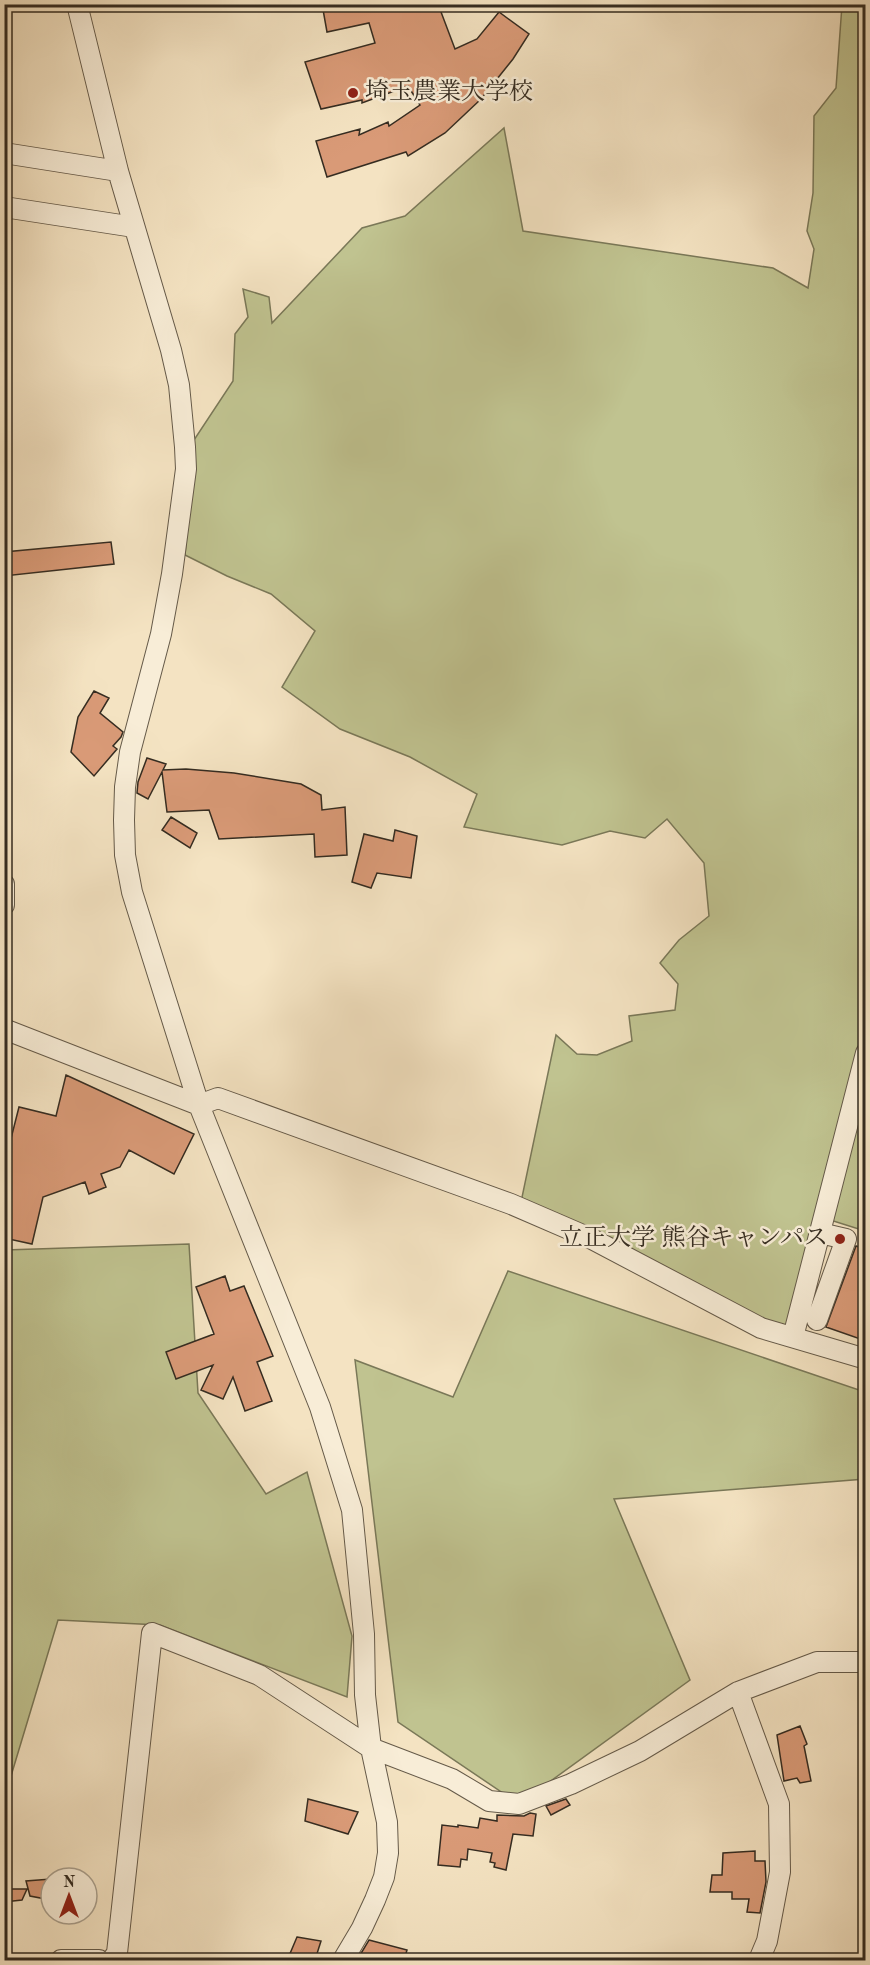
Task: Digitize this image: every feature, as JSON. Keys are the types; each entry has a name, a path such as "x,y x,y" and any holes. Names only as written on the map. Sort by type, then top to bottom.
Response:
{"street":[{"path":"77,4 118,171 179,385 186,469 172,574 161,634 129,752 125,787 125,855 132,892 199,1105 320,1407 352,1510 364,1634 365,1695 371,1748 387,1822 388,1853 384,1877 375,1900 343,1960"},
{"path":"4,153 118,171"},
{"path":"4,207 134,227"},
{"path":"4,884 4,905"},
{"path":"4,1029 199,1105 218,1098 511,1204 592,1239 761,1328 866,1359"},
{"path":"793,1337 866,1053"},
{"path":"817,1320 846,1239 820,1233"},
{"path":"112,1960 117,1953 152,1633 259,1675 371,1748 452,1779 489,1801 519,1804 571,1784 640,1751 738,1692 817,1662 866,1662"},
{"path":"738,1692 779,1804 780,1872 767,1941 759,1960"},
{"path":"61,1960 99,1960"}],"green space":[{"path":"842,5 865,5 865,1029 785,1331 521,1202 556,1035 577,1054 597,1055 632,1041 629,1016 675,1010 678,984 660,963 679,940 709,916 704,863 667,819 645,838 610,831 562,845 464,827 477,794 410,757 340,729 282,687 315,631 271,594 185,555 192,443 233,381 235,334 248,317 243,289 269,297 272,323 362,228 405,216 504,128 523,231 773,268 808,288 814,249 807,231 813,193 814,116 836,88"},
{"path":"865,1080 865,1231 827,1219"},
{"path":"189,1244 198,1393 266,1494 307,1472 352,1636 347,1697 160,1625 58,1620 11,1776 5,1818 5,1250"},
{"path":"508,1271 865,1392 865,1479 614,1499 690,1680 519,1804 398,1722 355,1360 453,1397"}],"building":[{"name":"埼玉農業大学校","path":"322,4 438,4 455,49 477,39 499,12 529,34 513,59 481,99 445,133 408,156 406,152 327,177 316,141 360,129 359,135 388,122 389,126 420,105 408,86 362,103 362,100 321,109 305,62 375,43 369,23 327,32"},
{"path":"111,542 114,564 4,576 4,552"},
{"path":"94,691 109,698 100,713 123,732 113,746 117,749 94,776 71,752 78,717"},
{"path":"147,758 166,764 163,770 186,769 234,773 301,784 321,795 322,810 345,807 347,855 315,857 314,834 219,839 209,810 167,812 162,772 148,799 137,793 138,782"},
{"path":"171,817 197,833 190,848 162,830"},
{"path":"395,830 417,836 411,878 377,873 371,888 352,882 364,834 393,841"},
{"path":"66,1075 194,1134 174,1174 129,1150 120,1167 101,1174 106,1187 89,1194 85,1182 43,1197 32,1244 4,1238 4,1166 19,1107 56,1116"},
{"path":"856,1246 866,1249 866,1341 826,1327"},
{"path":"225,1276 230,1291 244,1286 273,1356 257,1362 272,1401 245,1411 233,1377 223,1399 201,1390 213,1365 176,1379 166,1352 214,1334 196,1287"},
{"path":"800,1726 807,1744 804,1746 811,1781 800,1783 797,1778 784,1781 777,1735"},
{"path":"308,1799 358,1812 348,1834 305,1821"},
{"path":"566,1799 570,1805 551,1815 546,1806"},
{"path":"530,1813 536,1814 533,1836 513,1834 506,1870 494,1867 495,1863 490,1862 492,1853 468,1849 467,1860 461,1859 460,1867 438,1865 442,1825 478,1828 480,1818 497,1821 497,1815 524,1816"},
{"path":"755,1851 755,1861 765,1861 766,1882 760,1913 747,1912 749,1899 732,1899 732,1892 710,1892 712,1875 722,1875 723,1853"},
{"path":"39,1880 39,1898 30,1896 26,1881"},
{"path":"4,1889 27,1889 22,1900 4,1902"},
{"path":"297,1937 321,1941 315,1960 289,1956"},
{"path":"369,1940 407,1950 404,1960 357,1960"}],"place":[{"name":"埼玉農業大学校","path":"353,93"},
{"name":"立正大学 熊谷キャンパス","path":"840,1239"}]}
